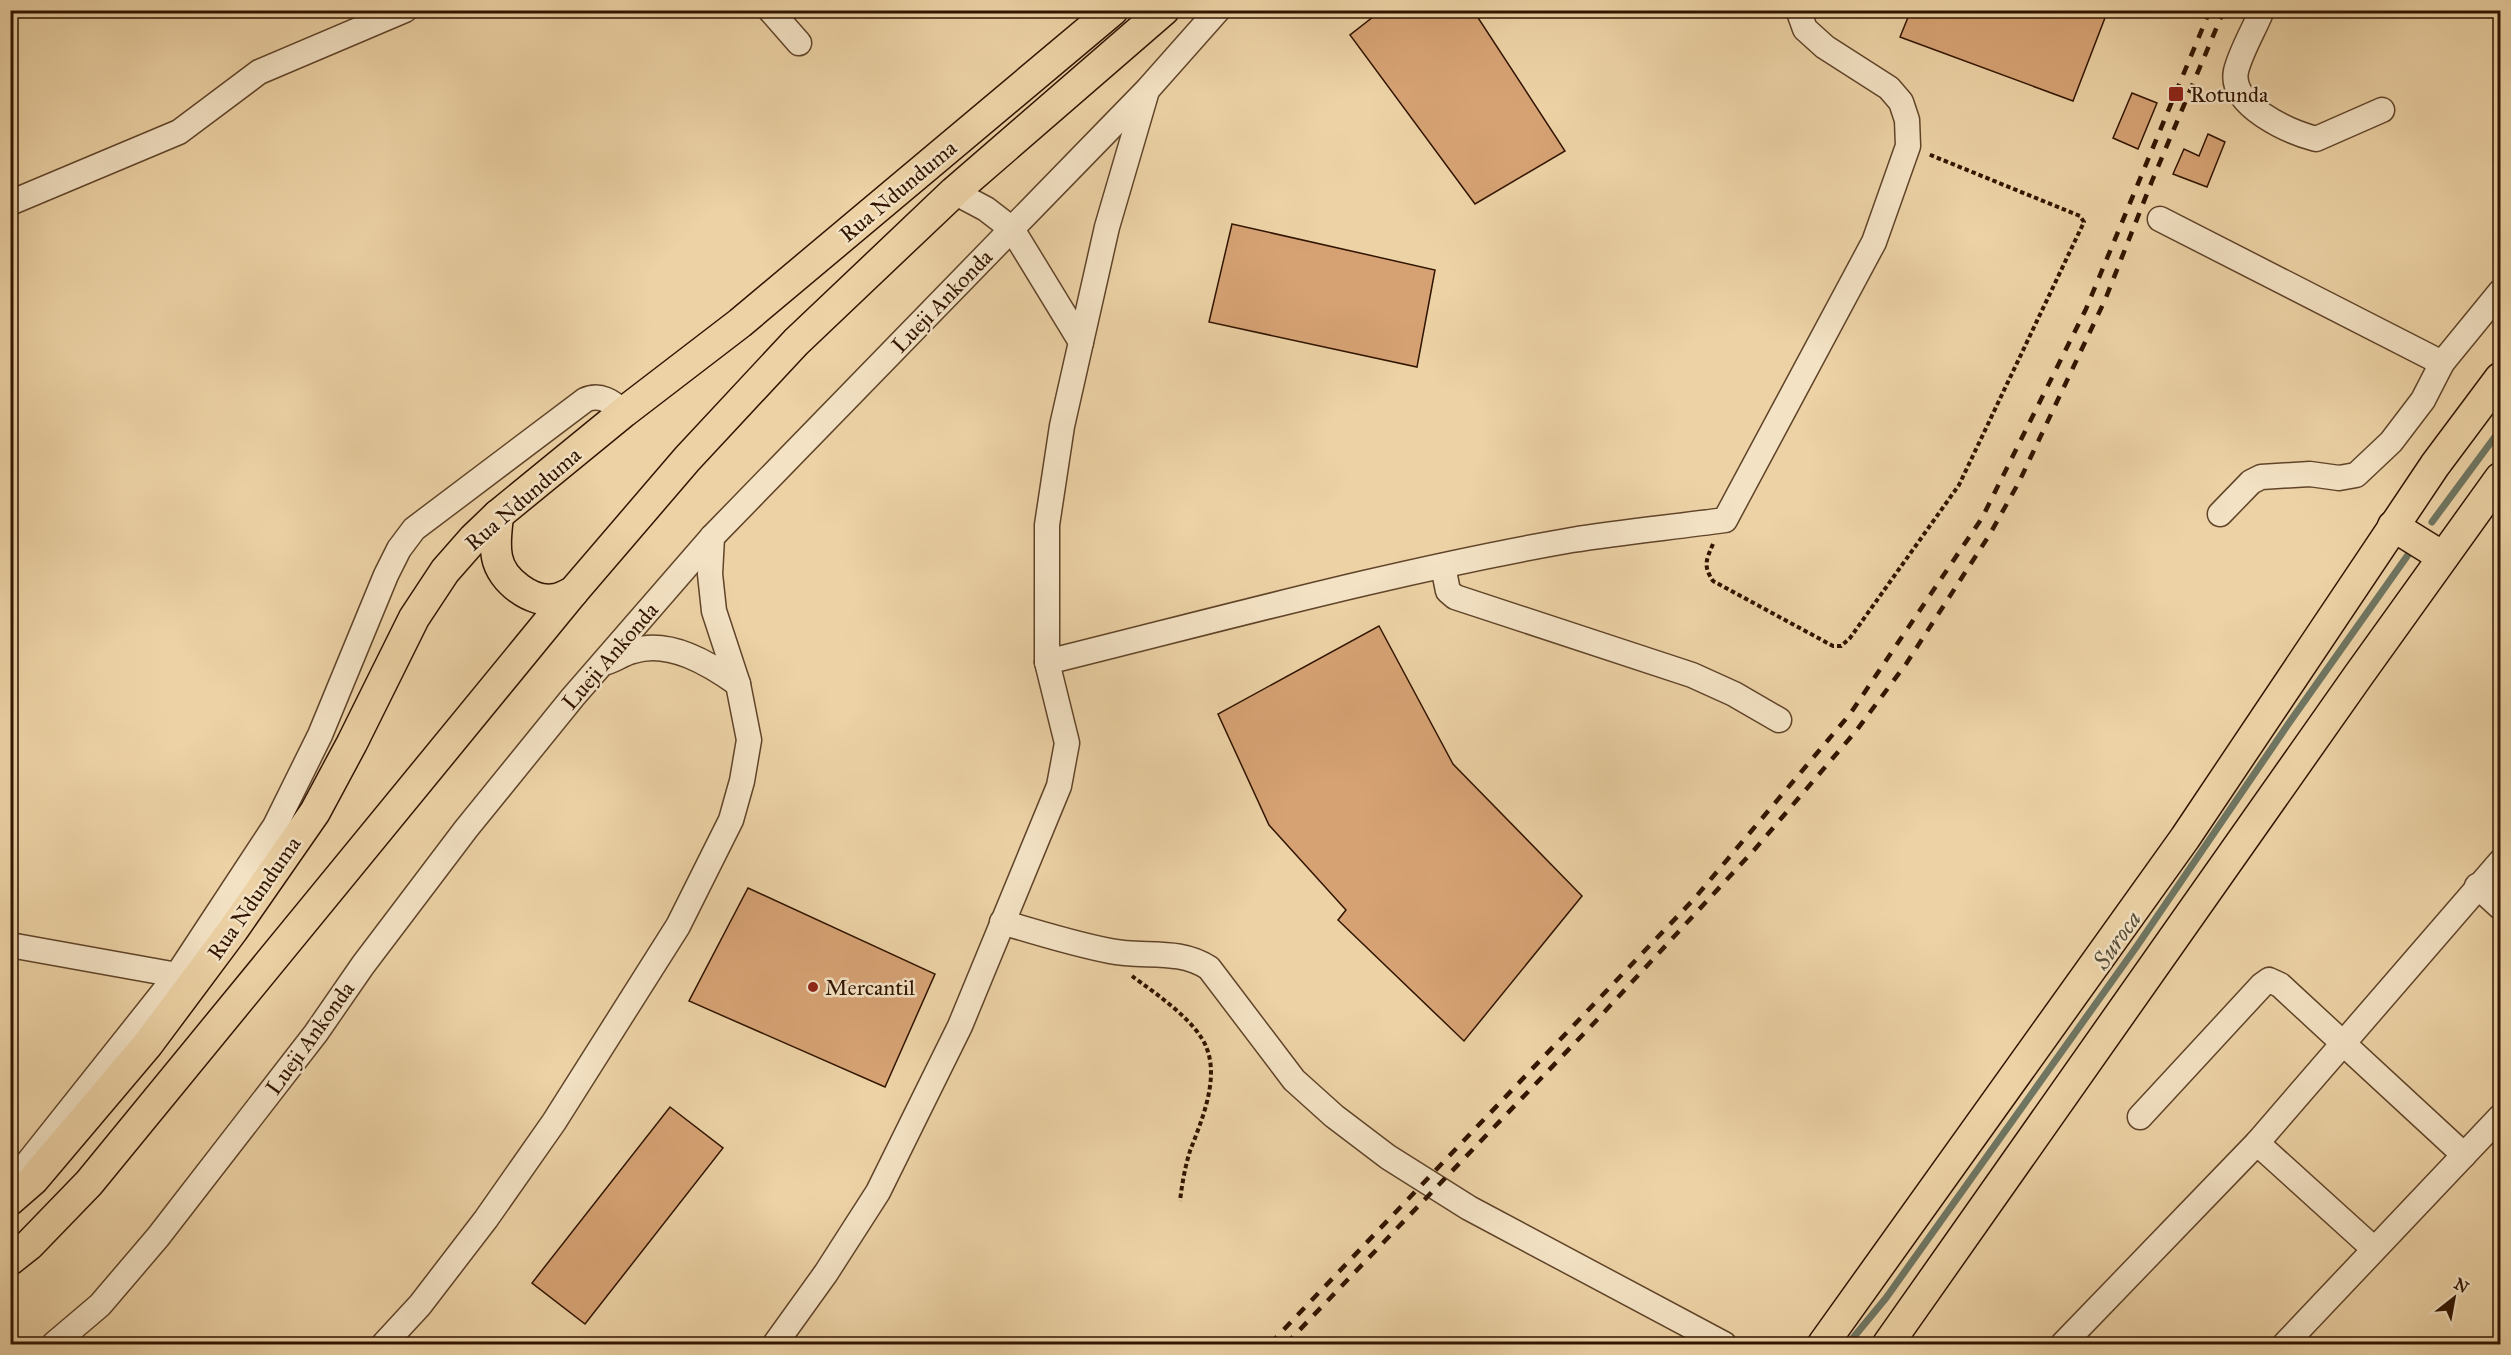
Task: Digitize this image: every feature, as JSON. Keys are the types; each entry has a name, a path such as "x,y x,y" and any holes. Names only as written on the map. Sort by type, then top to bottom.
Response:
{"main road":[{"name":"Rua Ndunduma","path":"10,1200 33,1180 148,1044 233,930 315,812 414,618 444,571 498,514 624,412 740,323 1113,10"},
{"name":"Rua Ndunduma","path":"573,592 687,459 796,342 954,192 1164,10"},
{"path":"1823,1344 2185,838 2393,526 2500,378"},
{"path":"1888,1344 2337,704 2500,478"},
{"path":"498,514 497,556 502,572 513,584 541,599 556,599 573,592"},
{"path":"2393,526 2444,557"},
{"path":"10,1260 29,1245 89,1183 573,592"}],"street":[{"path":"10,203 179,132 259,72 405,10"},
{"path":"770,10 799,43"},
{"name":"Lueji Ankonda","path":"54,1344 100,1305 158,1237 315,1033 363,965 466,829 712,537 1148,89 1218,10"},
{"path":"1047,662 1326,592 1443,566 1573,540 1725,520 1874,242 1908,146 1907,120 1901,102 1889,88 1825,47 1805,29 1800,15 1801,10"},
{"path":"2262,10 2236,72 2237,87 2250,106 2280,125 2316,139 2382,110"},
{"path":"775,1344 826,1273 878,1192 960,1026 1059,786 1067,743 1047,662 1047,525 1062,426 1107,227 1148,89"},
{"path":"954,192 986,208 1012,229 1081,342"},
{"path":"2160,219 2442,363"},
{"path":"2220,514 2251,482 2261,477 2310,474 2339,478 2356,475 2391,442 2417,408 2442,363 2500,292"},
{"path":"10,1185 177,975 276,826 320,735 386,575 399,549 414,529 585,400 593,396 604,399 613,402 624,412"},
{"path":"384,1344 420,1305 486,1219 540,1142 678,926 731,820 742,782 749,740 738,684 714,611 710,574 712,537"},
{"path":"1443,566 1448,591 1455,597 1692,675 1734,694 1779,720"},
{"path":"602,665 635,650 662,649 686,654 717,669 738,684"},
{"path":"2063,1344 2257,1143 2500,862"},
{"path":"2477,886 2500,907"},
{"path":"1002,922 1091,948 1195,959 1209,968 1294,1080 1334,1116 1388,1157 1469,1209 1724,1344"},
{"path":"10,945 177,975"},
{"path":"2140,1117 2269,980 2280,985 2464,1155"},
{"path":"2285,1344 2500,1117"},
{"path":"2257,1143 2374,1250"}],"path":[{"path":"1725,520 1706,561 1705,569 1713,581 1833,646 1841,645 1850,638 1959,484 2084,222 2080,216 1908,146"},
{"path":"1114,952 1123,969 1186,1020 1207,1048 1210,1080 1206,1105 1190,1152 1180,1201"}],"building":[{"path":"1382,10 1473,10 1565,151 1475,204 1350,35"},
{"path":"1911,10 2108,10 2073,101 1900,37"},
{"path":"2132,93 2157,103 2138,149 2113,138"},
{"path":"2208,134 2225,142 2207,187 2173,174 2184,149 2199,156"},
{"path":"1232,224 1435,270 1417,367 1209,322"},
{"path":"1379,626 1453,764 1582,896 1464,1041 1338,920 1346,910 1269,825 1218,714"},
{"name":"Mercantil","path":"748,888 935,974 885,1087 689,1001"},
{"path":"670,1107 723,1148 585,1324 532,1283"}],"waterway":[{"name":"Suroca","path":"2432,522 2500,430"},
{"name":"Suroca","path":"1848,1344 1886,1298 2137,946 2289,723 2410,552"}],"railway":[{"path":"1270,1344 1694,899 1850,714 1982,518 2086,309 2210,10"},
{"path":"1286,1344 1595,1022 1755,849 1856,731 1906,664 1990,534 2019,482 2105,300 2224,10"}],"place":[{"name":"Rotunda","path":"2176,94"},
{"name":"Mercantil","path":"813,987"}]}
